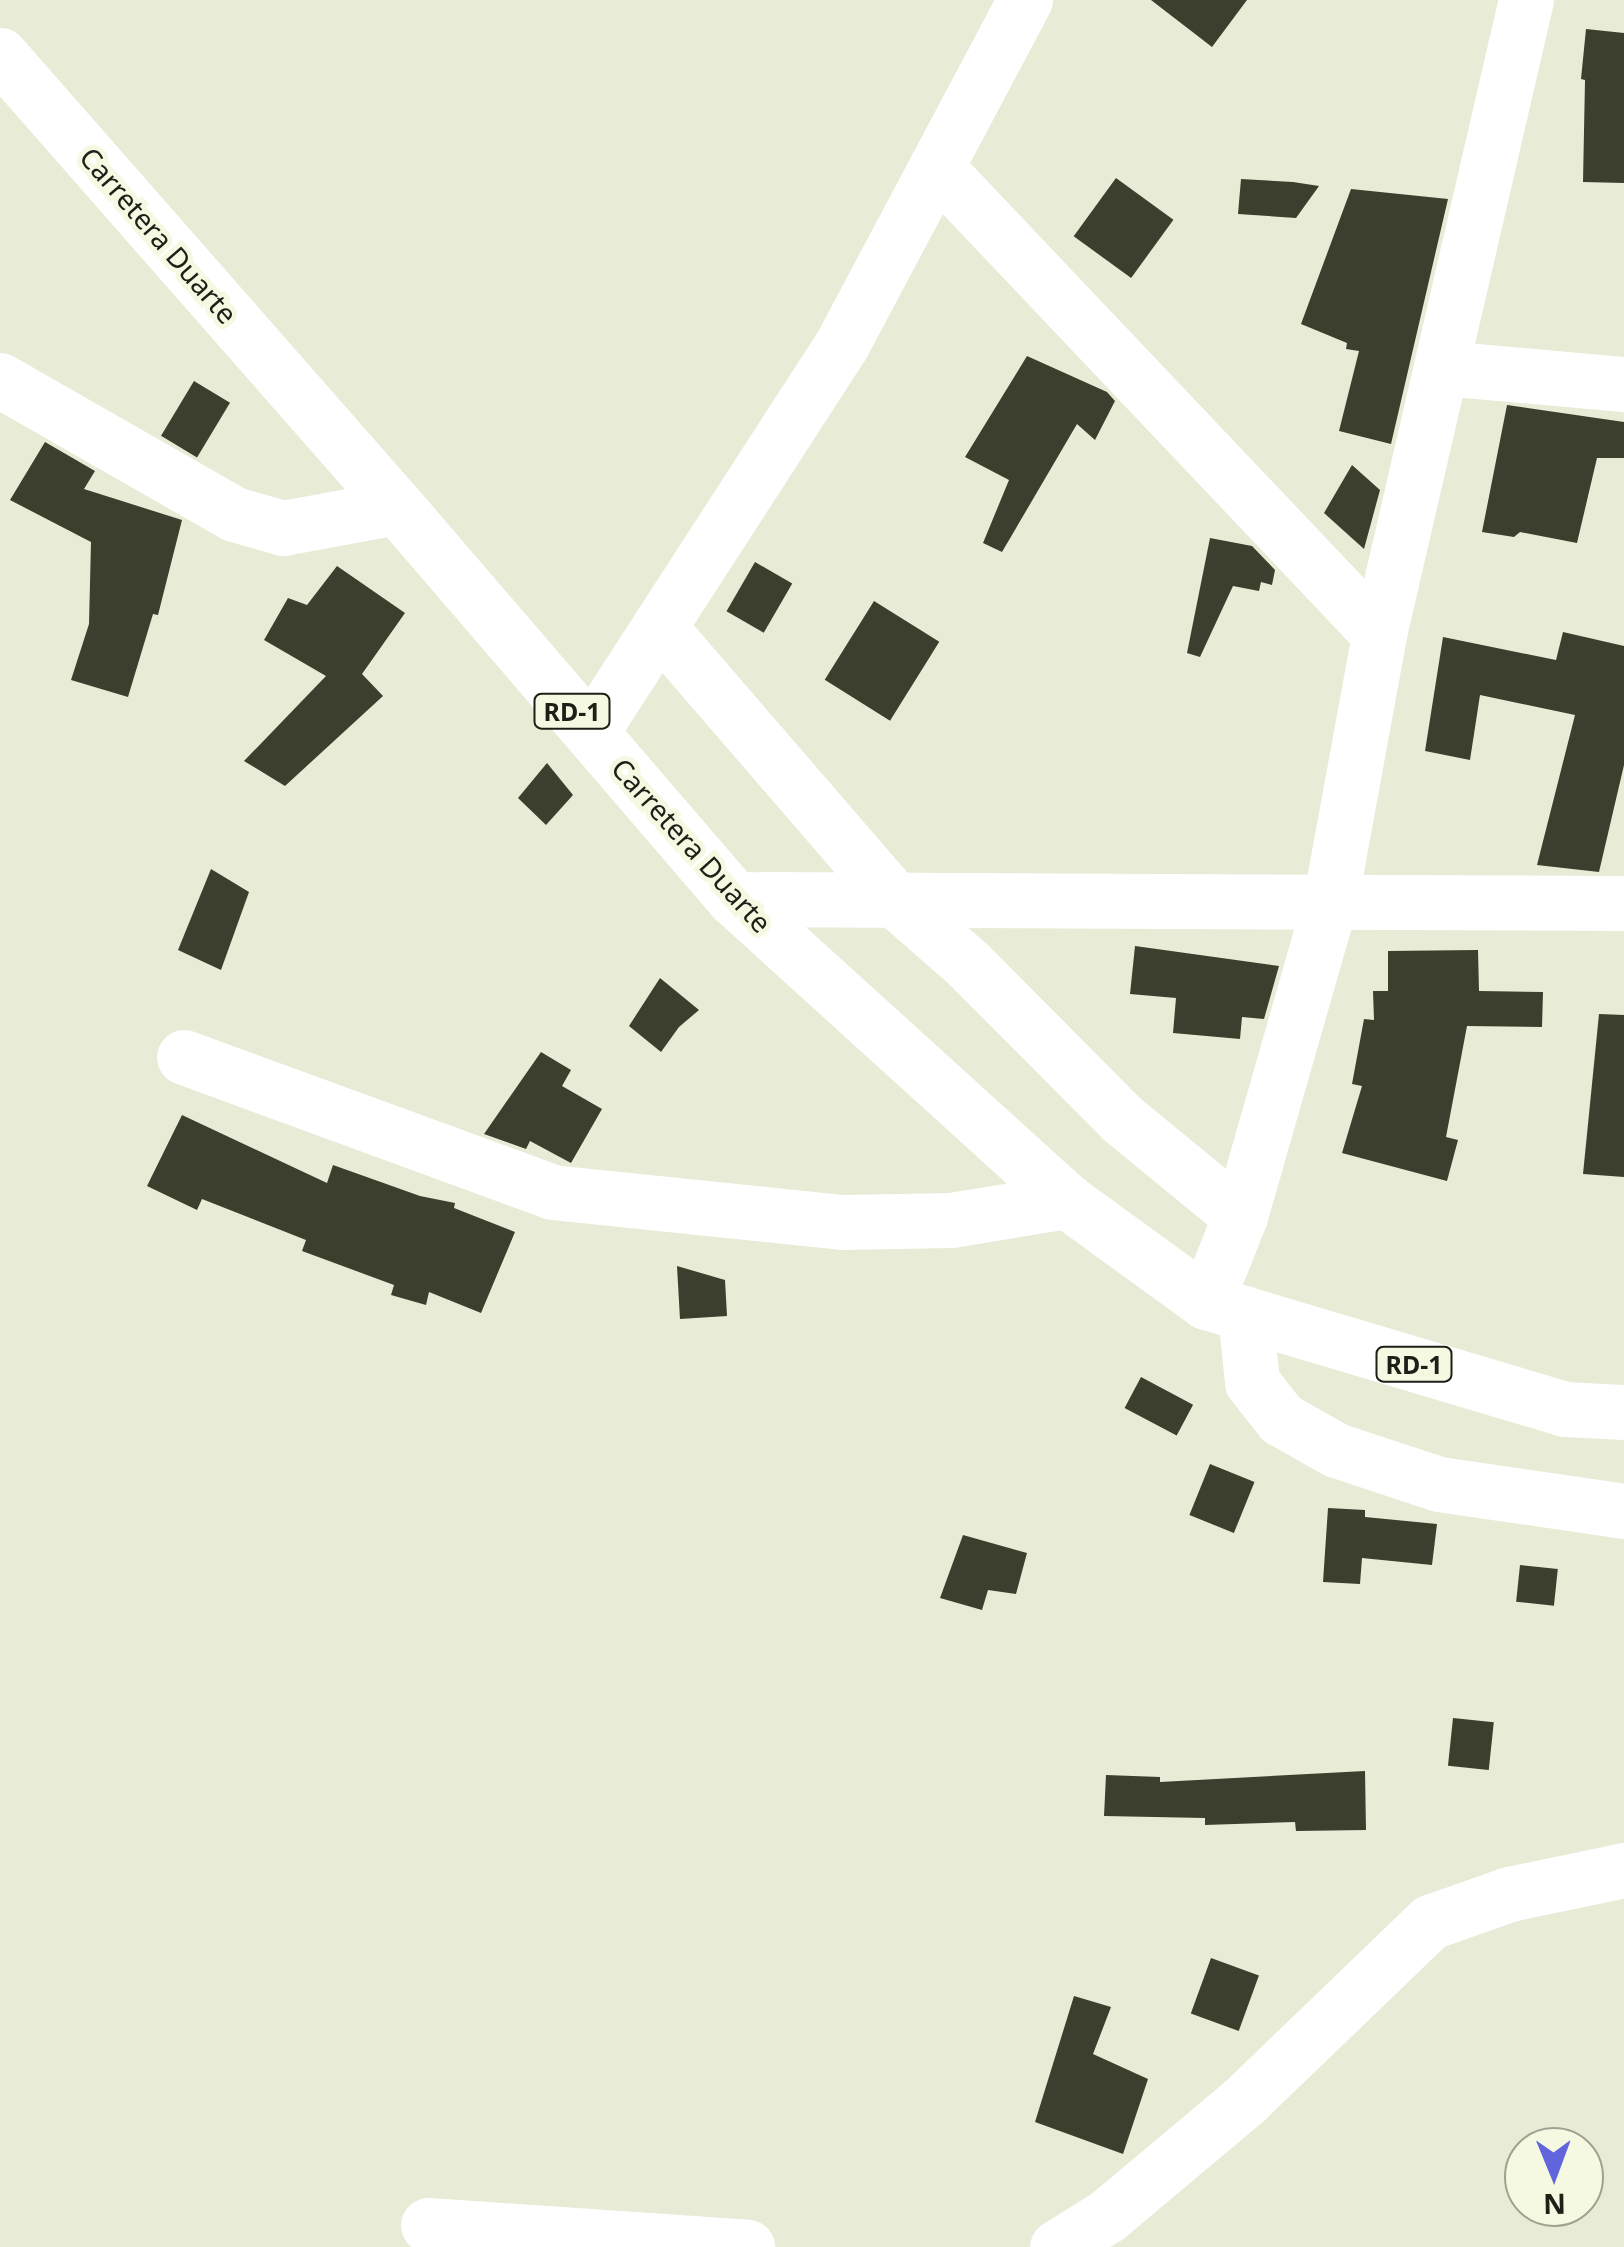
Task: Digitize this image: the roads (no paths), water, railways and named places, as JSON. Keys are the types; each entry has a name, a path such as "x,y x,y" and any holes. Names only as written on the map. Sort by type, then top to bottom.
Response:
{"street":[{"path":"591,732 842,344 1025,0"},
{"path":"1512,10 1443,368 1378,634 1330,902 1240,1216 1226,1308 1252,1382 1282,1419 1336,1450 1440,1484 1624,1512"},
{"name":"Carretera Duarte","path":"0,55 734,899 1066,1202 1226,1308"},
{"path":"936,167 1378,634"},
{"path":"1443,368 1624,384"},
{"path":"0,380 234,514 283,528 397,507"},
{"path":"659,627 895,900 969,965 1122,1119 1240,1216"},
{"path":"734,899 1330,902 1619,888"},
{"path":"184,1057 552,1192 842,1222 951,1220 1066,1202"},
{"name":"RD-1","path":"1226,1308 1564,1408 1624,1412"},
{"path":"1057,2247 1112,2231 1430,1922 1509,1894 1624,1870"},
{"path":"428,2226 748,2247"}]}
